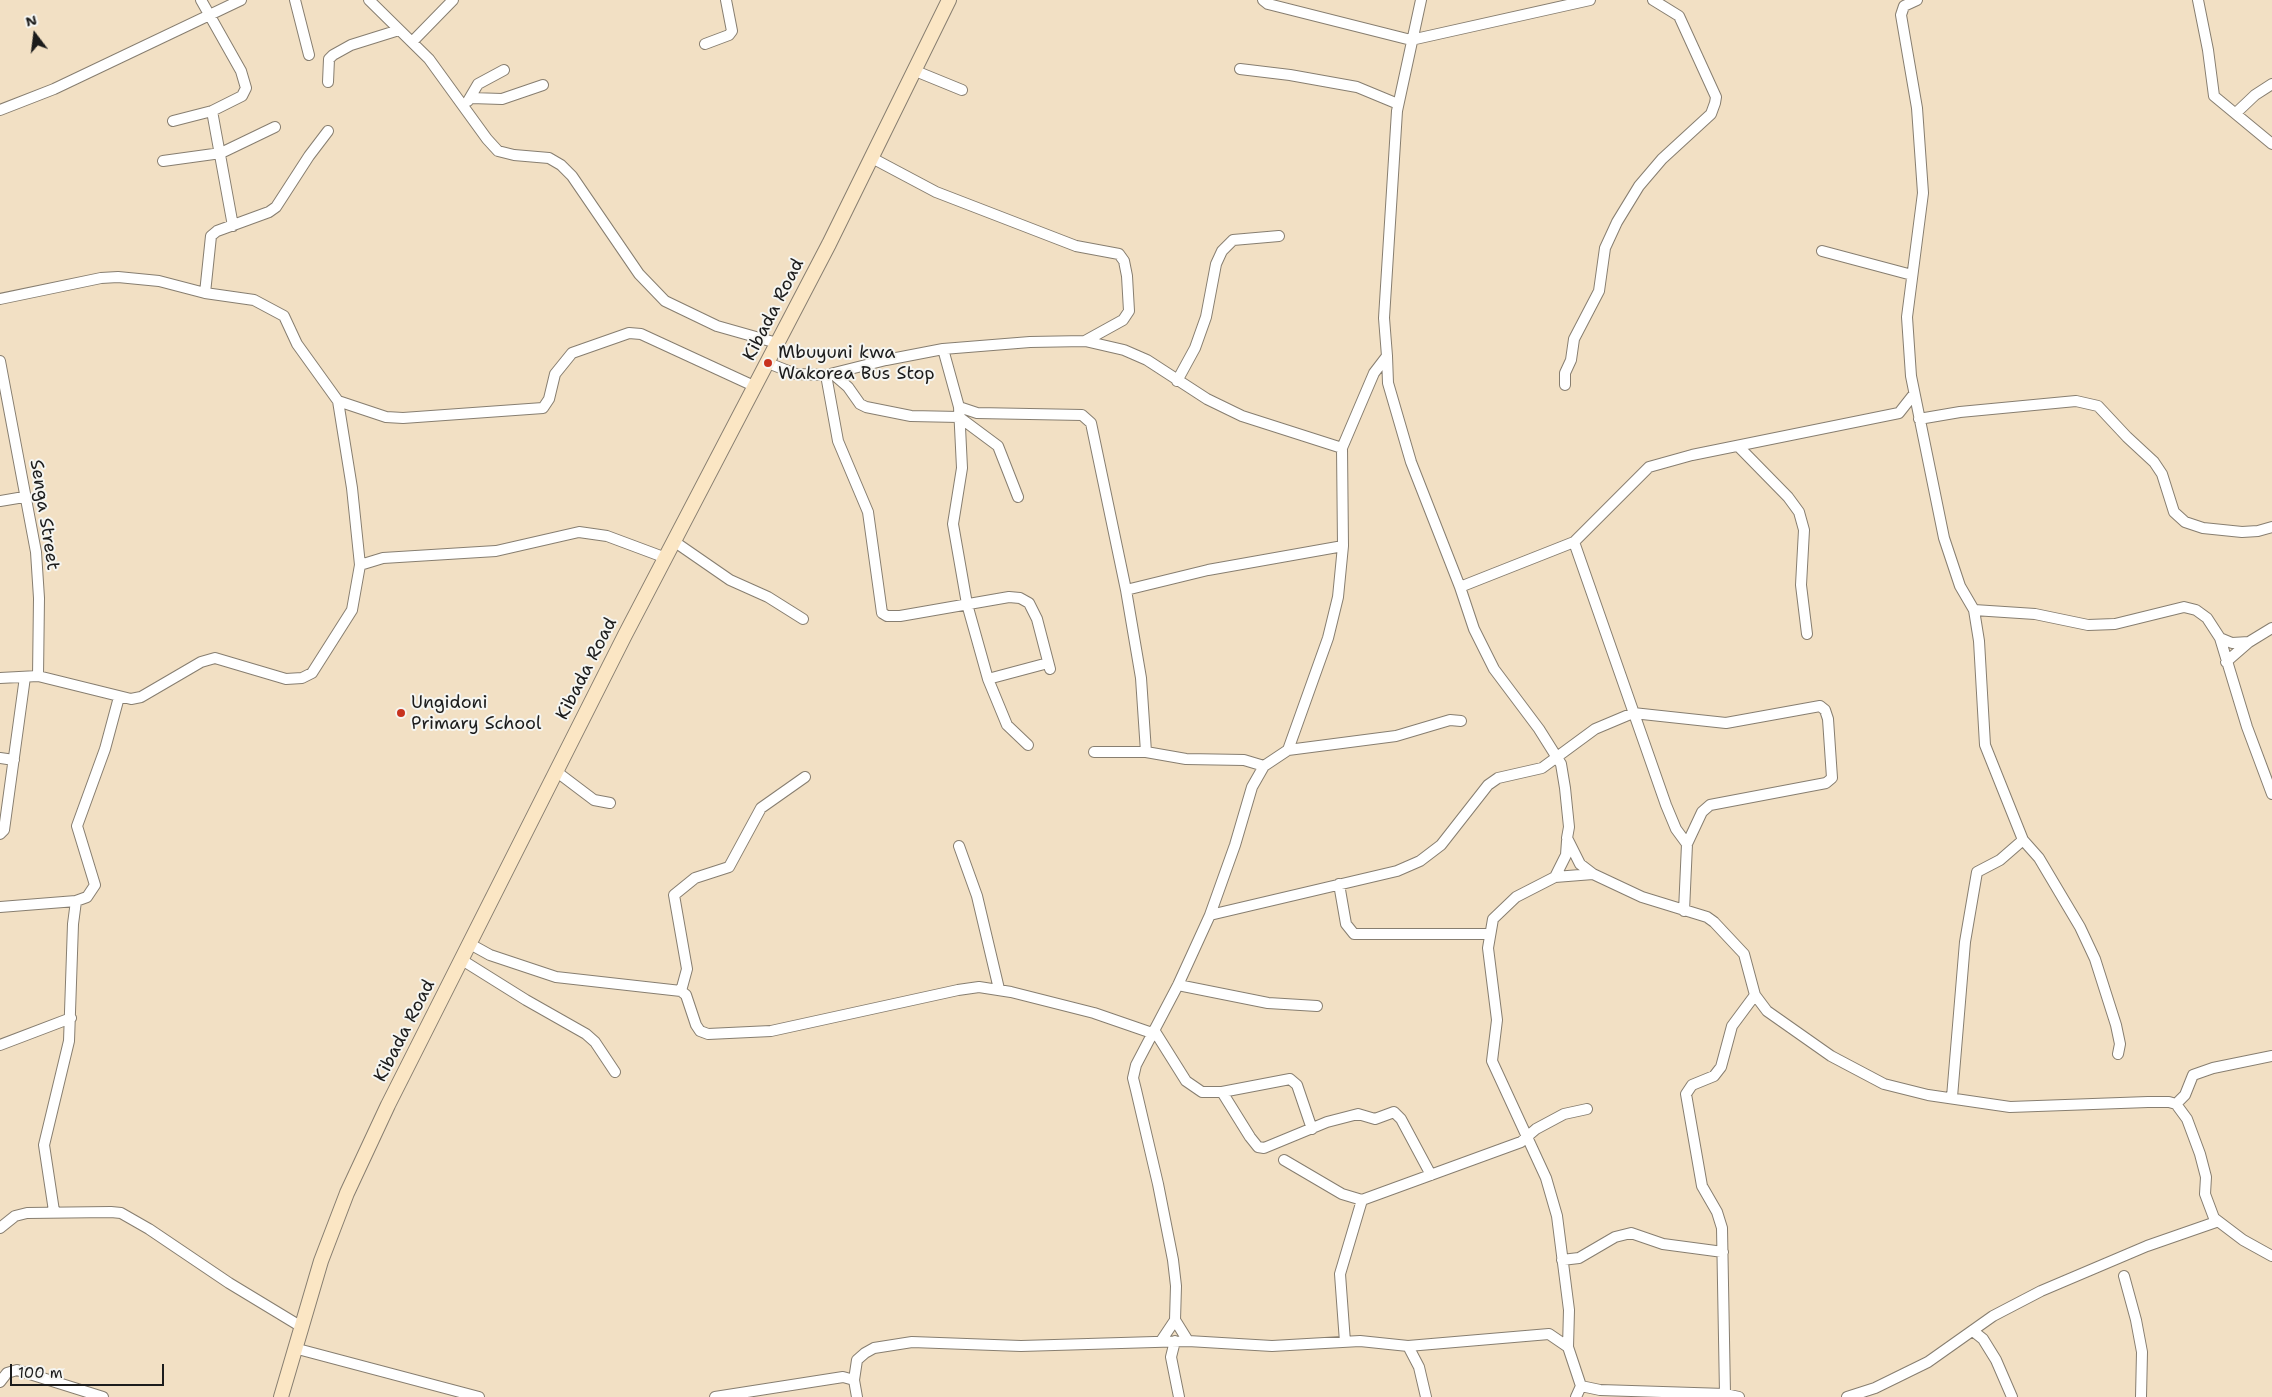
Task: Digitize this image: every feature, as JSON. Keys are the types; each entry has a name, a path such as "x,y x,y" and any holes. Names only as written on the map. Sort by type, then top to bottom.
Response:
{"main road":[{"name":"Kibada Road","path":"281,1397 320,1261 347,1193 388,1105 666,558 756,387 872,158 913,70 949,0"}],"street":[{"path":"173,120 212,111 242,96 246,88 241,71 210,14 200,0"},
{"path":"0,110 54,89 241,0"},
{"path":"295,0 309,55"},
{"path":"369,0 413,41 429,59 487,139 498,150 514,155 549,158 561,165 572,176 639,274 665,302 717,326 777,343"},
{"path":"413,41 453,0"},
{"path":"705,44 728,35 732,31 726,0"},
{"path":"1263,0 1268,4 1411,40 1590,0"},
{"path":"1421,0 1398,104 1384,318 1388,383 1410,462 1460,587 1474,629 1494,669 1557,756 1565,788 1569,827 1566,855 1555,877"},
{"path":"1565,385 1565,373 1570,360 1574,339 1599,292 1605,248 1617,222 1645,179 1662,159 1711,114 1715,103 1716,97 1679,16 1653,0"},
{"path":"1916,0 1904,6 1901,15 1916,108 1923,193 1923,210 1912,274 1908,318 1914,394 1944,538 1963,592 1974,610 1979,641 1985,746 2022,840 2039,858 2080,927 2094,959 2116,1025 2120,1044 2118,1054"},
{"path":"2198,0 2208,50 2214,96 2272,144"},
{"path":"328,82 328,59 333,55 350,45 399,30"},
{"path":"1240,69 1290,74 1357,87 1398,104"},
{"path":"463,106 471,98 478,84 504,70"},
{"path":"913,70 962,90"},
{"path":"2236,113 2255,95 2272,84"},
{"path":"471,98 502,100 544,85"},
{"path":"212,111 233,226"},
{"path":"163,161 221,153 275,127"},
{"path":"205,293 211,236 217,231 269,212 276,206 328,131"},
{"path":"872,158 936,192 1076,246 1119,254 1124,261 1127,276 1129,311 1123,320 1085,341"},
{"path":"1177,381 1195,348 1206,317 1216,264 1222,251 1233,240 1279,236"},
{"path":"1822,251 1912,274"},
{"path":"0,299 109,277 159,281 205,293 254,300 284,316 297,344 338,401 352,488 360,565 352,610 314,670 308,676 286,679 215,658 201,662 141,697 131,699 38,676 0,678"},
{"path":"338,401 386,417 396,418 538,410 544,408 549,399 555,374 572,353 629,333 641,334 756,387"},
{"path":"768,363 796,374 830,374 886,360 944,349 1030,342 1085,341 1132,353 1147,360 1207,400 1242,416 1342,448"},
{"path":"944,349 959,412 962,468 953,524 967,604 988,679 1007,725 1028,745"},
{"path":"1288,750 1334,618 1344,546 1342,448 1374,373 1387,356"},
{"name":"Senga Street","path":"0,361 12,415 24,497 36,552 39,625 38,676"},
{"path":"830,374 848,387 860,404 866,407 911,416 959,412 1082,415 1091,423 1126,590 1141,678 1146,752"},
{"path":"830,374 838,441 868,512 873,537 875,574 882,613 887,616 900,616 1009,597 1020,598 1029,603 1037,619 1049,666 988,679"},
{"path":"1899,413 1914,394"},
{"path":"1460,587 1574,542 1650,467 1692,455 1899,413 1920,421 1960,412 2076,401 2098,406 2127,438 2154,462 2162,474 2174,512 2186,522 2203,528 2242,532 2258,531 2272,527"},
{"path":"959,412 998,446 1018,497"},
{"path":"1738,446 1788,497 1799,512 1804,530 1801,585 1807,634"},
{"path":"0,501 24,497"},
{"path":"360,565 383,558 496,551 579,532 607,536 666,558"},
{"path":"675,542 730,580 768,597 803,619"},
{"path":"1574,542 1666,805 1676,829 1687,844"},
{"path":"1126,590 1208,570 1344,546"},
{"path":"1974,610 2035,614 2088,625 2115,624 2184,607 2196,610 2207,618 2220,638 2226,662 2272,794"},
{"path":"2226,662 2250,642 2272,628"},
{"path":"2220,638 2232,643 2250,642"},
{"path":"0,834 4,830 25,677"},
{"path":"0,907 76,901 87,897 95,885 77,826 105,749 120,697"},
{"path":"1210,915 1397,871 1420,861 1441,846 1488,785 1498,778 1542,768 1595,728 1633,713 1726,723 1820,706 1825,710 1828,718 1832,778 1826,783 1710,805 1702,812 1687,844 1684,911"},
{"path":"1161,1341 1174,1320 1176,1286 1173,1260 1134,1078 1138,1060 1178,985 1210,915 1235,845 1252,787 1264,766 1288,750 1396,736 1450,720 1461,722"},
{"path":"1094,752 1146,752 1186,759 1244,760 1264,766"},
{"path":"0,758 14,760"},
{"path":"557,772 594,800 610,803"},
{"path":"681,991 687,969 674,895 695,878 729,867 761,808 805,777"},
{"path":"1567,838 1580,864 1593,874 1642,897 1706,917 1714,922 1744,954 1755,995 1767,1011 1853,1068 1884,1084 1928,1095 2010,1107 2148,1102 2176,1104 2187,1119 2200,1154 2206,1177 2205,1194 2216,1222 2272,1256"},
{"path":"1952,1097 1965,942 1977,872 2000,860 2022,840"},
{"path":"959,846 977,896 999,989"},
{"path":"1576,1397 1581,1386 1568,1347 1569,1310 1557,1216 1546,1178 1492,1061 1497,1020 1488,960 1489,934 1493,919 1504,906 1516,897 1555,877 1593,874"},
{"path":"1339,884 1346,924 1354,934 1489,934"},
{"path":"54,1211 44,1145 67,1053 71,1018 73,924 76,901"},
{"path":"470,944 490,955 556,977 681,991 686,995 696,1025 700,1031 708,1034 771,1031 958,990 979,987 999,989 1094,1013 1153,1032 1186,1082 1202,1092 1222,1092 1290,1079 1297,1085 1312,1129"},
{"path":"462,960 526,1000 586,1034 595,1042 615,1072"},
{"path":"1178,985 1268,1003 1317,1006"},
{"path":"1725,1394 1722,1228 1717,1212 1702,1186 1686,1094 1692,1085 1714,1076 1721,1067 1732,1026 1755,995"},
{"path":"0,1045 71,1018"},
{"path":"2176,1104 2185,1095 2194,1076 2213,1068 2272,1056"},
{"path":"1222,1092 1250,1138 1258,1147 1264,1148 1327,1122 1358,1114 1374,1119 1394,1112 1401,1119 1431,1175"},
{"path":"1284,1160 1342,1194 1362,1200 1521,1142 1564,1114 1588,1108"},
{"path":"1345,1342 1340,1274 1362,1200"},
{"path":"0,1228 19,1214 54,1211 111,1212 131,1218 228,1283 300,1326"},
{"path":"1847,1397 1875,1388 1928,1362 1993,1316 2041,1291 2178,1234 2216,1222"},
{"path":"1562,1260 1579,1258 1615,1237 1631,1234 1663,1244 1723,1252"},
{"path":"2124,1276 2136,1320 2142,1352 2142,1397"},
{"path":"1174,1320 1188,1341"},
{"path":"1973,1331 1983,1339 1996,1360 2012,1397"},
{"path":"856,1397 855,1367 861,1356 874,1348 912,1342 1022,1346 1188,1341 1272,1346 1360,1341 1408,1346 1549,1334 1568,1347"},
{"path":"1175,1341 1171,1357 1179,1397"},
{"path":"1408,1346 1419,1366 1426,1397"},
{"path":"294,1348 479,1397"},
{"path":"0,1382 9,1372 17,1370 103,1397"},
{"path":"715,1397 813,1380 843,1377 854,1380"},
{"path":"1581,1386 1600,1390 1725,1394 1739,1397"}],"place":[{"name":"Mbuyuni kwa Wakorea Bus Stop","path":"768,363"},
{"name":"Ungidoni Primary School","path":"401,713"}]}
